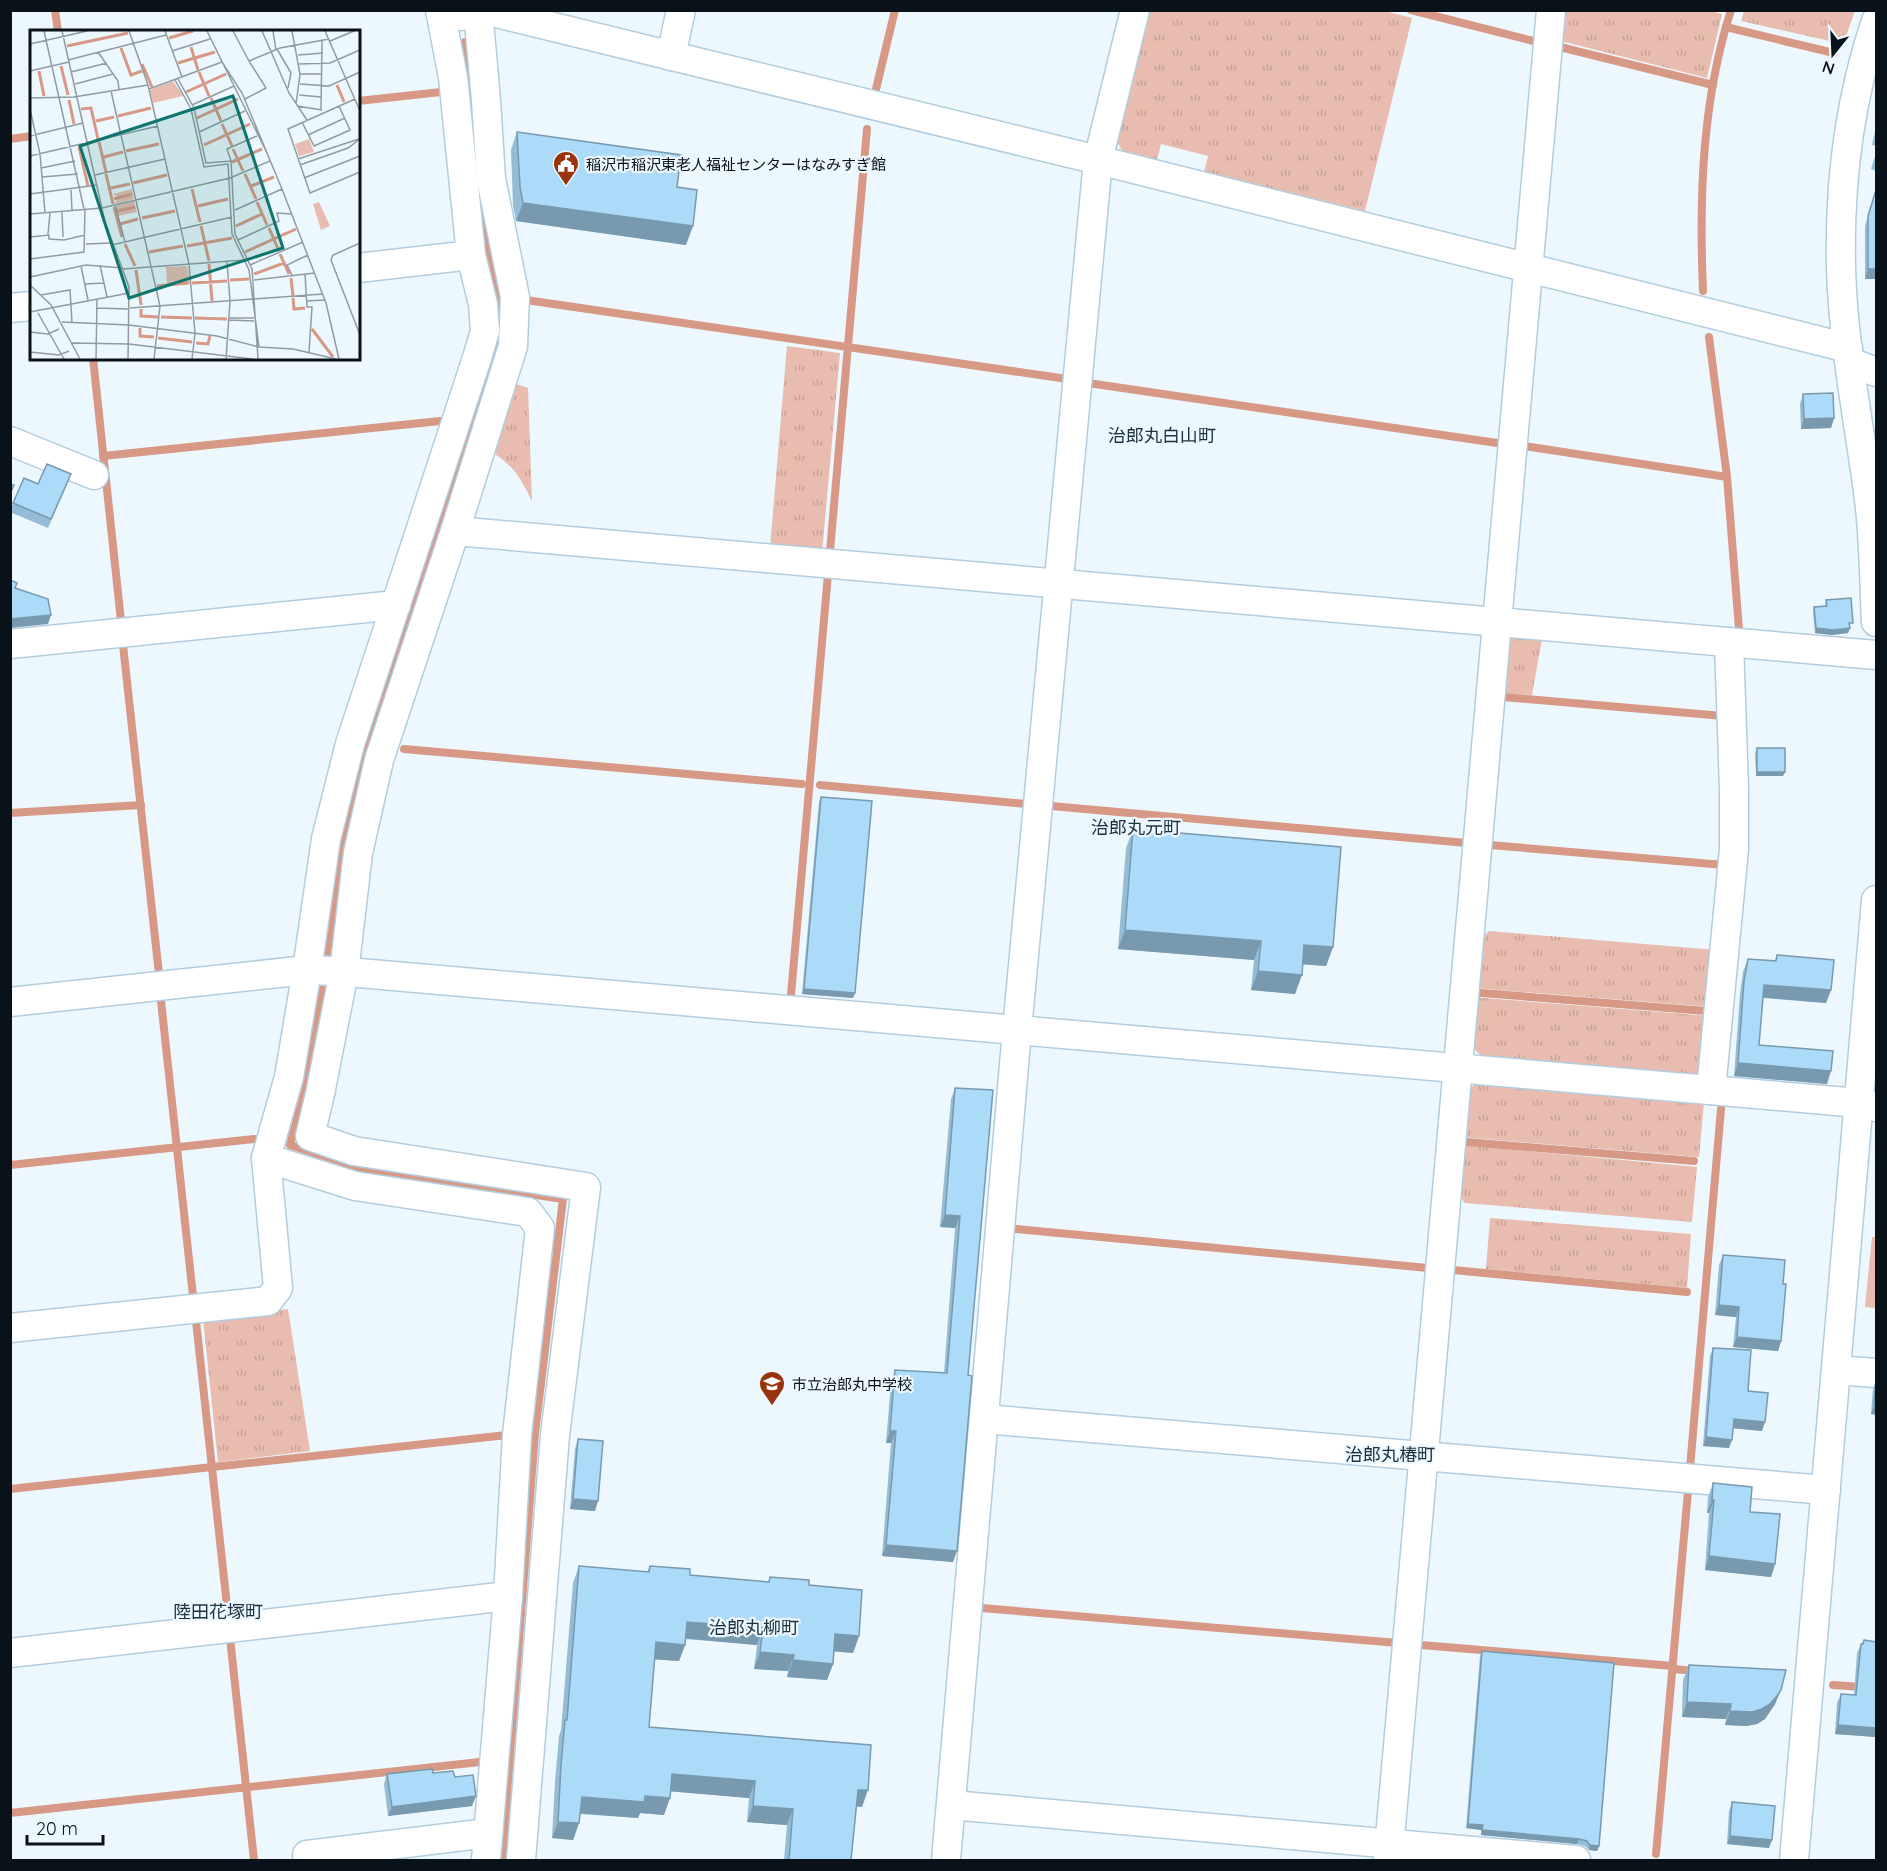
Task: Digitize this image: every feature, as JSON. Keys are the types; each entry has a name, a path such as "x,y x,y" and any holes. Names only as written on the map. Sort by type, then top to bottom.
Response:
{"street":[{"path":"670,56 681,10"},
{"path":"946,1860 1017,1030 1098,160 1135,10"},
{"path":"1389,1852 1551,10"},
{"path":"10,1328 268,1301 278,1288 266,1158 288,1077 326,971 358,853 379,760 455,531 513,345 515,297 490,179 478,11"},
{"path":"521,1860 555,1435 586,1187 354,1150 310,1136 320,1094 326,971 329,829 350,744 484,331 483,304 471,255 453,77 441,16 478,11 492,12 1098,160 1528,268 1849,355 1876,372"},
{"path":"1876,21 1870,60 1848,132 1842,197 1841,269 1849,355 1869,502 1876,622"},
{"path":"360,268 471,255"},
{"path":"10,308 30,306"},
{"path":"10,441 94,475"},
{"path":"455,531 1876,655"},
{"path":"10,644 396,605"},
{"path":"1711,1090 1734,849 1729,642"},
{"path":"1794,1860 1836,1370 1868,1105 1876,900"},
{"path":"10,1002 326,971 1868,1105"},
{"path":"266,1158 355,1186 528,1212 540,1228 517,1435 508,1596 487,1847 307,1855"},
{"path":"1836,1370 1876,1373"},
{"path":"984,1419 1826,1490"},
{"path":"10,1653 508,1596"},
{"path":"951,1805 1389,1852 1576,1860"}],"green space":[{"path":"1381,10 1412,18 1365,211 1204,172 1208,156 1161,144 1157,160 1123,152 1115,138 1146,11"},
{"path":"1708,10 1722,14 1707,78 1557,40 1559,11"},
{"path":"1744,10 1855,11 1843,44 1741,21"},
{"path":"787,346 840,353 822,553 770,548"},
{"path":"511,382 528,388 532,501 515,472 505,461 489,450"},
{"path":"1543,633 1532,695 1497,693 1502,638"},
{"path":"1489,931 1717,950 1711,1007 1473,988 1476,943"},
{"path":"1471,997 1711,1016 1705,1077 1484,1058 1467,1043"},
{"path":"1477,1082 1704,1102 1699,1157 1462,1137 1465,1093"},
{"path":"1461,1145 1697,1167 1692,1222 1465,1203 1457,1193"},
{"path":"1490,1218 1691,1234 1687,1288 1486,1269"},
{"path":"1872,1237 1876,1237 1876,1308 1865,1307"},
{"path":"288,1309 310,1451 218,1462 203,1319"}],"building":[{"path":"517,132 681,155 677,187 697,190 693,226 523,203"},
{"path":"1876,190 1876,269 1868,269 1868,216"},
{"path":"1833,393 1834,418 1804,419 1803,394"},
{"path":"47,464 71,474 51,519 13,503 24,478 38,484"},
{"path":"10,580 17,583 15,588 48,599 51,615 10,619"},
{"path":"1851,598 1853,623 1849,623 1850,628 1833,630 1816,628 1814,607 1827,606 1826,600"},
{"path":"1757,748 1785,748 1785,772 1757,772"},
{"path":"821,797 872,801 855,993 804,989"},
{"path":"1133,829 1341,847 1333,947 1304,945 1302,975 1258,971 1261,941 1125,930"},
{"path":"1777,955 1834,960 1831,990 1764,985 1759,1045 1833,1051 1831,1071 1738,1063 1744,981 1748,959 1776,961"},
{"path":"955,1088 993,1090 968,1375 972,1376 957,1551 886,1545 896,1431 890,1431 895,1370 947,1373 960,1216 945,1215"},
{"path":"1723,1255 1785,1260 1783,1284 1786,1284 1781,1341 1737,1337 1739,1307 1719,1305"},
{"path":"1713,1348 1751,1350 1748,1391 1768,1393 1765,1422 1734,1419 1732,1440 1706,1437"},
{"path":"1876,1381 1876,1405 1874,1405"},
{"path":"578,1439 603,1441 598,1501 573,1499"},
{"path":"1713,1483 1752,1487 1750,1512 1780,1514 1775,1564 1709,1556 1714,1500 1712,1500"},
{"path":"579,1566 649,1572 650,1566 690,1569 690,1575 769,1582 770,1577 809,1580 809,1585 862,1590 859,1636 835,1634 833,1664 793,1660 794,1655 760,1652 763,1628 687,1622 685,1645 656,1642 649,1727 871,1745 868,1790 858,1790 851,1860 789,1860 793,1809 753,1806 755,1781 672,1774 670,1798 645,1796 644,1802 582,1797 579,1823 558,1822"},
{"path":"1864,1640 1876,1642 1876,1728 1838,1725 1841,1694 1856,1695 1861,1644"},
{"path":"1482,1651 1614,1663 1599,1846 1590,1845 1587,1841 1579,1839 1482,1830 1483,1825 1468,1824"},
{"path":"1689,1665 1786,1670 1781,1690 1770,1704 1752,1712 1730,1711 1731,1704 1687,1702"},
{"path":"432,1769 433,1773 453,1771 455,1777 473,1775 476,1796 392,1807 387,1774"},
{"path":"1732,1802 1775,1806 1772,1840 1730,1836"}],"waterway":[{"path":"55,10 58,30"},
{"path":"876,89 895,10"},
{"path":"1411,10 1537,42"},
{"path":"1703,291 1702,185 1708,114 1721,44 1731,10"},
{"path":"1726,27 1834,53"},
{"path":"465,42 470,76"},
{"path":"1560,47 1713,85"},
{"path":"360,101 441,92"},
{"path":"473,115 474,148"},
{"path":"830,551 867,129"},
{"path":"10,139 30,136"},
{"path":"480,205 486,246 501,311 498,341 368,746 341,856 324,984 308,1079 290,1145 363,1169 563,1199 535,1433 502,1860"},
{"path":"526,300 1067,379"},
{"path":"1709,337 1727,477 1739,629"},
{"path":"93,360 121,621"},
{"path":"1088,383 1504,444"},
{"path":"103,456 440,421"},
{"path":"1524,446 1727,477"},
{"path":"791,995 828,574"},
{"path":"123,645 159,974"},
{"path":"1503,697 1723,716"},
{"path":"404,749 802,784"},
{"path":"820,785 1026,804"},
{"path":"10,813 141,805"},
{"path":"1051,806 1467,843"},
{"path":"1490,845 1724,865"},
{"path":"1481,993 1706,1011"},
{"path":"161,1001 193,1296"},
{"path":"1690,1468 1721,1109"},
{"path":"10,1165 254,1139"},
{"path":"1467,1142 1694,1161"},
{"path":"1016,1229 1428,1268"},
{"path":"1453,1270 1687,1292"},
{"path":"196,1321 228,1615"},
{"path":"10,1489 507,1435"},
{"path":"1656,1854 1688,1491"},
{"path":"981,1608 1398,1643"},
{"path":"230,1638 254,1860"},
{"path":"1421,1645 1673,1666"},
{"path":"1673,1669 1696,1671"},
{"path":"1833,1685 1876,1688"},
{"path":"10,1813 480,1762"}],"place":[{"name":"稲沢市稲沢東老人福祉センターはなみすぎ館","path":"566,187"},
{"name":"市立治郎丸中学校","path":"772,1407"}],"district":[{"name":"治郎丸白山町","path":"1162,435"},
{"name":"治郎丸元町","path":"1136,827"},
{"name":"治郎丸椿町","path":"1390,1454"},
{"name":"陸田花塚町","path":"218,1611"},
{"name":"治郎丸柳町","path":"754,1627"}]}
